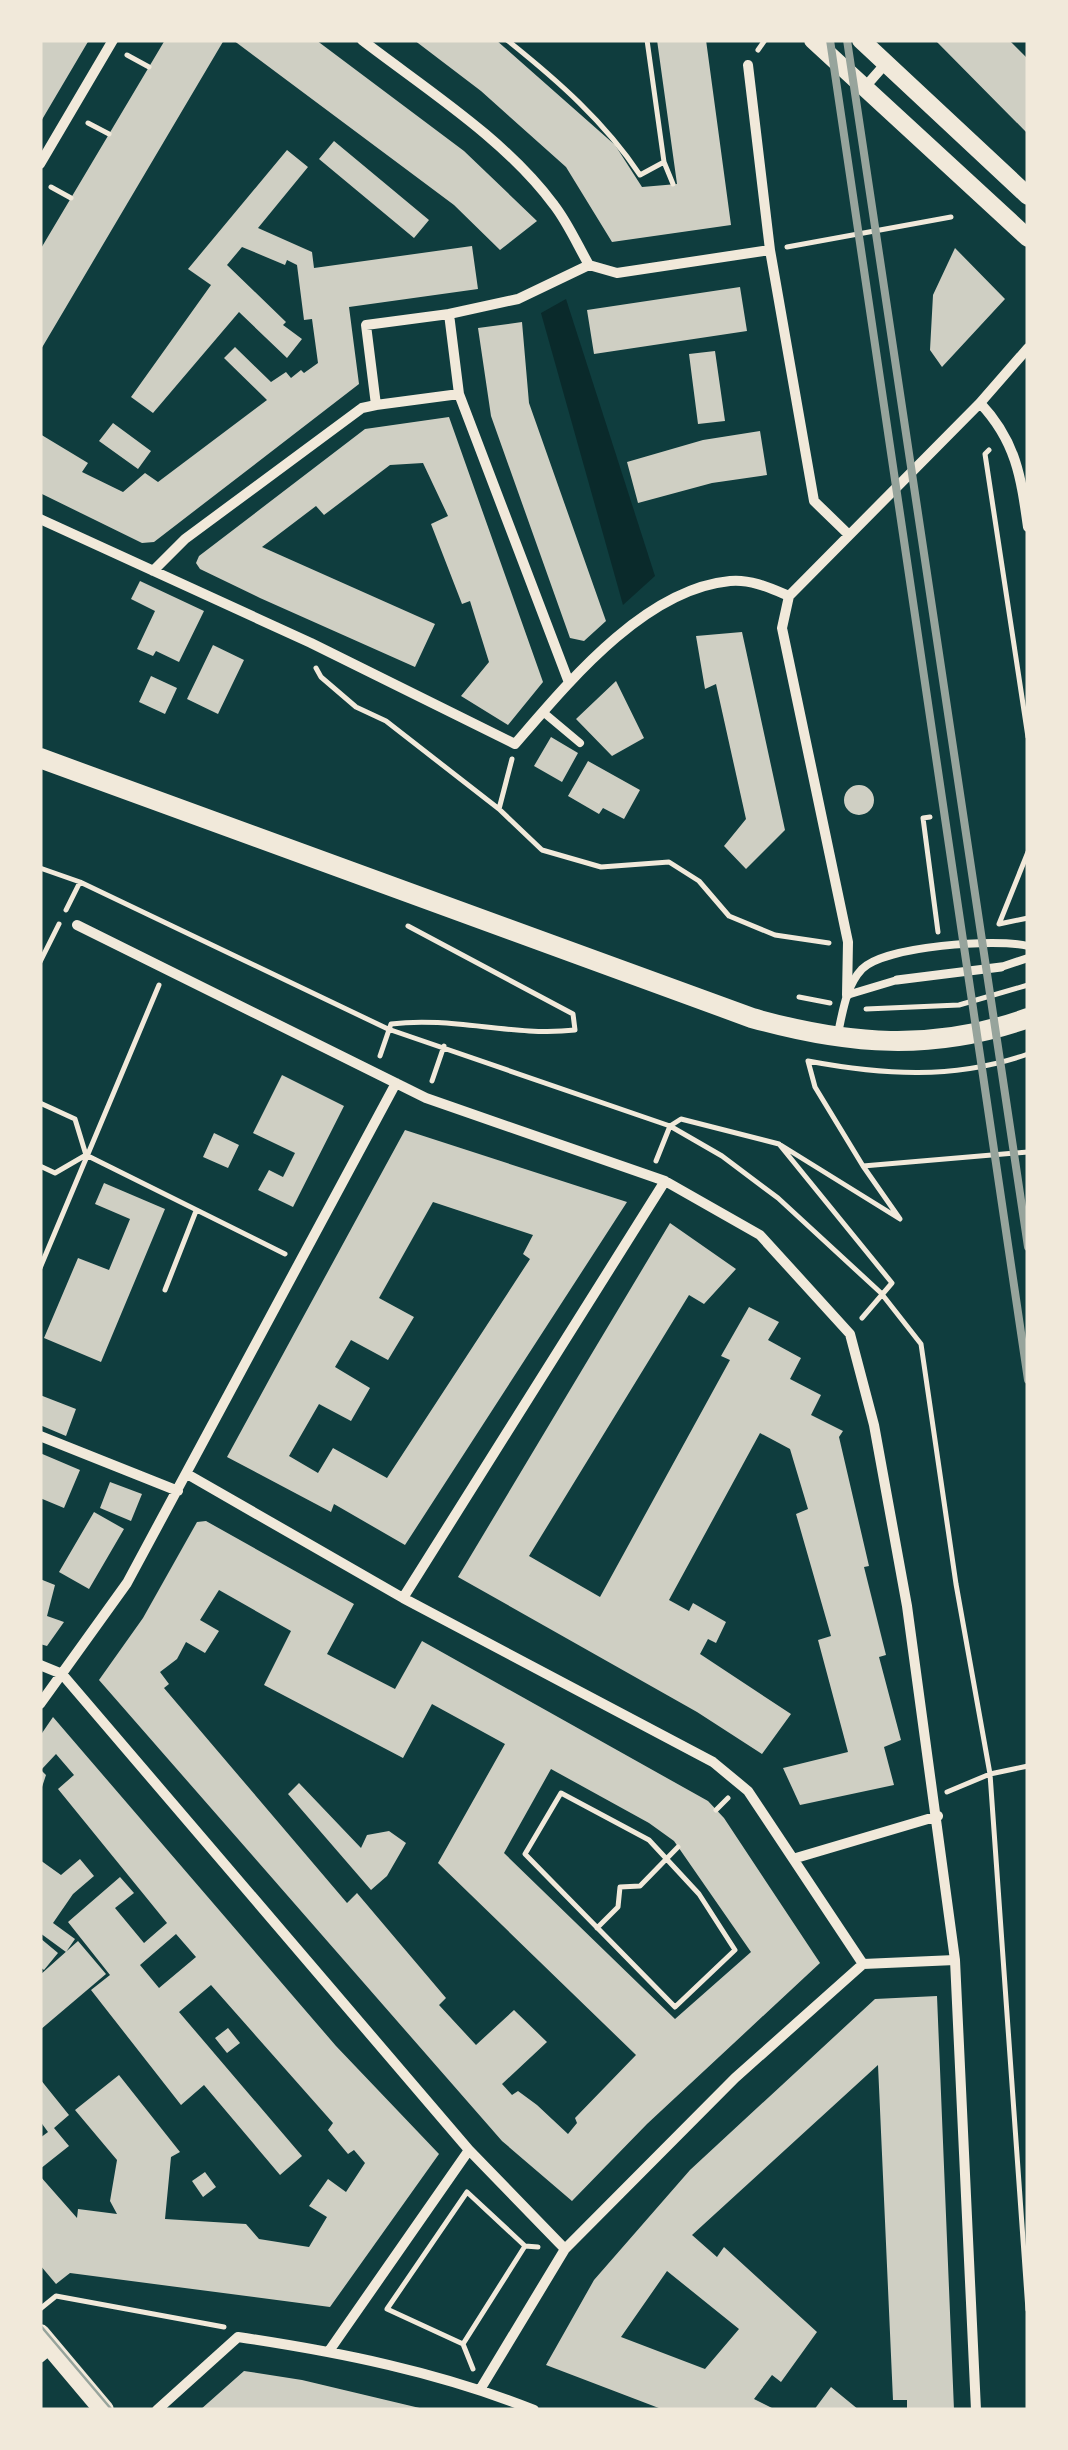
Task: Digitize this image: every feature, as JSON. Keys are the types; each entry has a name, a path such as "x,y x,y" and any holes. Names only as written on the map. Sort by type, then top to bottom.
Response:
{"main road":[{"path":"40,758 752,1018 872,1044 932,1043 988,1032 1028,1018"},
{"path":"44,2347 104,2410"}],"street":[{"path":"40,164 113,40"},
{"path":"362,40 454,111 533,181 556,207 589,266"},
{"path":"814,40 1028,238"},
{"path":"862,40 1028,196"},
{"path":"865,88 887,62"},
{"path":"748,65 770,250 814,502 848,534"},
{"path":"376,405 366,325 518,300 589,266 618,272 770,250"},
{"path":"449,314 459,394 568,680"},
{"path":"847,995 848,942 782,628 789,596 980,404 1028,348"},
{"path":"153,571 200,528 362,408 459,394"},
{"path":"980,404 1006,430 1022,484 1028,527"},
{"path":"40,519 310,643 515,744 568,680 632,626 704,586 753,582 789,596"},
{"path":"77,925 426,1098 665,1181 760,1236 850,1334 874,1425 938,1816 955,1960 976,2410"},
{"path":"897,980 1001,967"},
{"path":"40,1704 126,1584 396,1083"},
{"path":"404,1598 665,1181"},
{"path":"40,1436 178,1491"},
{"path":"187,1474 404,1598 713,1762 748,1791 863,1964"},
{"path":"40,1665 62,1674 470,2150 566,2249"},
{"path":"796,1858 938,1816"},
{"path":"481,2388 566,2249 736,2078 863,1964 955,1960"},
{"path":"329,2351 470,2150"},
{"path":"157,2410 238,2337 329,2351 481,2388 534,2410"}],"lane":[{"path":"543,712 580,743"},
{"path":"837,1039 847,995 862,968 883,956 996,942 1028,946"},
{"path":"1001,967 1028,958"},
{"path":"847,995 897,980"}],"path":[{"path":"507,40 582,104 619,142 640,175 664,162"},
{"path":"647,40 664,162 673,184"},
{"path":"127,55 149,67"},
{"path":"88,123 109,134"},
{"path":"50,187 71,198"},
{"path":"770,250 951,217"},
{"path":"1006,430 985,454 1028,737"},
{"path":"310,643 320,678 499,809 542,850 602,866 669,862 699,881 729,916 776,936 829,943"},
{"path":"499,809 515,744"},
{"path":"930,817 923,818 938,936"},
{"path":"1028,852 998,924 1028,918"},
{"path":"40,868 80,882 388,1029 670,1126 722,1156 778,1198 881,1293 921,1344 956,1584 990,1774 1028,2310"},
{"path":"374,1073 390,1024 429,1019 490,1030 544,1034 575,1030 573,1014 408,926"},
{"path":"40,1268 168,969"},
{"path":"959,1005 1028,984"},
{"path":"426,1098 444,1046"},
{"path":"651,1175 670,1126 681,1119 779,1144 900,1219 815,1087 808,1061 875,1073 968,1071 1028,1054"},
{"path":"40,1102 75,1119 86,1155 299,1261"},
{"path":"779,1144 892,1282 850,1334"},
{"path":"864,1166 1028,1152"},
{"path":"40,1166 55,1173 86,1155"},
{"path":"165,1290 196,1211"},
{"path":"935,1797 990,1774 1028,1766"},
{"path":"561,1793 649,1840 668,1858 699,1894 735,1950 675,2007 525,1854 561,1793"},
{"path":"598,1928 618,1907 620,1888 640,1886 678,1848"},
{"path":"525,2246 463,2344 388,2309 468,2192 525,2246 566,2249"},
{"path":"40,2309 56,2296 231,2328"}],"water":[{"path":"566,299 655,576 623,605 541,313"}],"building":[{"path":"40,40 89,40 40,123"},
{"path":"165,40 224,40 40,351 40,250"},
{"path":"233,40 316,40 464,151 537,221 500,250 454,205"},
{"path":"414,40 496,40 615,145 642,187 677,184 657,40 706,40 731,225 612,242 566,167 481,91"},
{"path":"935,40 1009,40 1028,59 1028,134"},
{"path":"334,141 429,220 414,238 319,159"},
{"path":"287,150 308,167 258,228 312,252 314,268 472,246 478,289 349,307 359,384 154,542 142,543 40,493 40,434 88,463 82,472 123,492 145,473 158,482 267,400 224,358 235,347 271,382 286,372 291,378 301,370 304,373 318,363 312,319 304,320 297,265 287,260 285,265 242,247 227,265 286,322 283,325 302,339 287,358 239,312 153,413 131,397 211,285 188,269"},
{"path":"955,248 1005,299 942,367 930,350 933,295"},
{"path":"740,287 747,331 594,354 587,310"},
{"path":"522,322 529,403 606,621 584,641 570,638 491,416 478,328"},
{"path":"715,351 725,421 698,424 689,354"},
{"path":"449,417 543,682 508,725 461,696 489,662 470,601 462,604 431,524 448,516 423,463 390,465 324,515 316,506 262,547 435,624 415,667 260,598 200,569 196,563 199,556 365,429"},
{"path":"113,423 151,451 138,469 99,441"},
{"path":"760,431 767,475 712,483 638,503 627,462 703,440"},
{"path":"140,581 204,611 179,662 156,651 153,656 137,649 155,611 131,599"},
{"path":"742,632 785,830 746,869 724,846 746,819 716,684 705,689 696,636"},
{"path":"213,645 244,660 218,714 187,699"},
{"path":"151,676 177,688 165,714 139,702"},
{"path":"616,681 644,738 612,756 576,719"},
{"path":"551,737 578,753 562,782 534,766"},
{"path":"588,761 640,790 624,819 603,808 599,814 568,796"},
{"path":"859,785 873,794 874,800 865,814 859,815 845,806 844,800 853,786"},
{"path":"282,1075 344,1106 293,1207 258,1190 269,1170 283,1177 295,1153 253,1133"},
{"path":"405,1130 627,1202 405,1545 334,1504 331,1512 227,1457","holes":["433,1202 533,1235 523,1254 530,1259 387,1478 333,1448 318,1473 289,1456 319,1404 351,1421 370,1388 335,1367 351,1340 388,1360 414,1317 379,1298"]},
{"path":"214,1133 239,1145 228,1168 203,1157"},
{"path":"104,1183 165,1209 101,1362 44,1338 78,1258 109,1270 130,1219 95,1204"},
{"path":"670,1223 736,1269 704,1304 689,1295 529,1556 600,1597 730,1360 721,1356 749,1307 779,1322 768,1340 801,1358 790,1379 821,1395 811,1415 843,1431 839,1437 886,1655 879,1657 901,1740 884,1747 894,1785 800,1805 783,1768 848,1752 818,1640 831,1636 796,1514 808,1509 790,1449 760,1433 669,1600 689,1611 693,1603 726,1622 716,1643 708,1639 700,1654 791,1714 762,1754 697,1712 458,1577"},
{"path":"40,1395 76,1409 66,1436 40,1425"},
{"path":"40,1453 80,1470 64,1508 40,1498"},
{"path":"110,1482 142,1494 131,1521 100,1508"},
{"path":"94,1512 124,1529 89,1589 59,1572"},
{"path":"206,1521 354,1604 327,1654 395,1689 422,1641 708,1801 724,1818 820,1963 647,2124 572,2201 502,2141 99,1680 143,1618 197,1522","holes":["219,1590 291,1631 264,1685 403,1758 432,1704 505,1744 438,1863 636,2055 575,2118 577,2123 568,2134 537,2105 518,2091 512,2095 502,2084 547,2042 514,2010 476,2045 439,2005 446,1998 357,1893 347,1903 164,1688 169,1684 160,1672 177,1659 186,1642 205,1653 219,1631 200,1620","551,1769 674,1841 751,1952 675,2019 504,1853"]},
{"path":"40,1579 55,1585 47,1616 64,1622 47,1646 40,1644"},
{"path":"53,1717 336,2046 439,2154 330,2307 70,2273 56,2284 40,2265 40,2176 77,2218 78,2209 117,2214 110,2201 117,2160 75,2110 119,2075 180,2152 171,2157 165,2219 246,2224 259,2239 309,2247 327,2217 309,2206 328,2179 346,2192 365,2163 354,2150 348,2154 328,2130 333,2123 211,1985 179,2012 302,2156 280,2175 204,2085 181,2105 91,1990 110,1975 68,1922 120,1877 134,1893 115,1908 144,1943 167,1923 58,1789 74,1775 56,1754 41,1770 46,1775 40,1793 40,1736","holes":["176,1934 196,1957 159,1988 140,1965"]},
{"path":"299,1783 361,1848 367,1835 389,1831 406,1843 387,1876 371,1890 288,1794"},
{"path":"80,1859 94,1876 73,1894 53,1923 75,1939 66,1952 40,1933 40,1860 61,1875"},
{"path":"40,1938 58,1953 44,1970 40,1967"},
{"path":"78,1941 106,1974 40,2030 40,1975"},
{"path":"937,1996 954,2410 907,2410 907,2400 893,2400 878,2065 692,2235 717,2257 724,2247 817,2332 781,2382 772,2375 754,2399 776,2410 664,2410 546,2365 594,2280 690,2170 875,1999","holes":["667,2271 739,2329 705,2369 621,2337"]},
{"path":"228,2028 240,2043 227,2053 215,2038"},
{"path":"40,2079 69,2115 54,2128 69,2146 40,2169 40,2138 48,2132 40,2121"},
{"path":"205,2172 216,2187 203,2197 192,2181"},
{"path":"244,2371 302,2380 428,2410 200,2410"},
{"path":"831,2387 859,2410 814,2410"}],"tram line":[{"path":"40,2325 112,2410"}],"railway":[{"path":"830,40 1028,1380"},
{"path":"847,40 1028,1247"}]}
